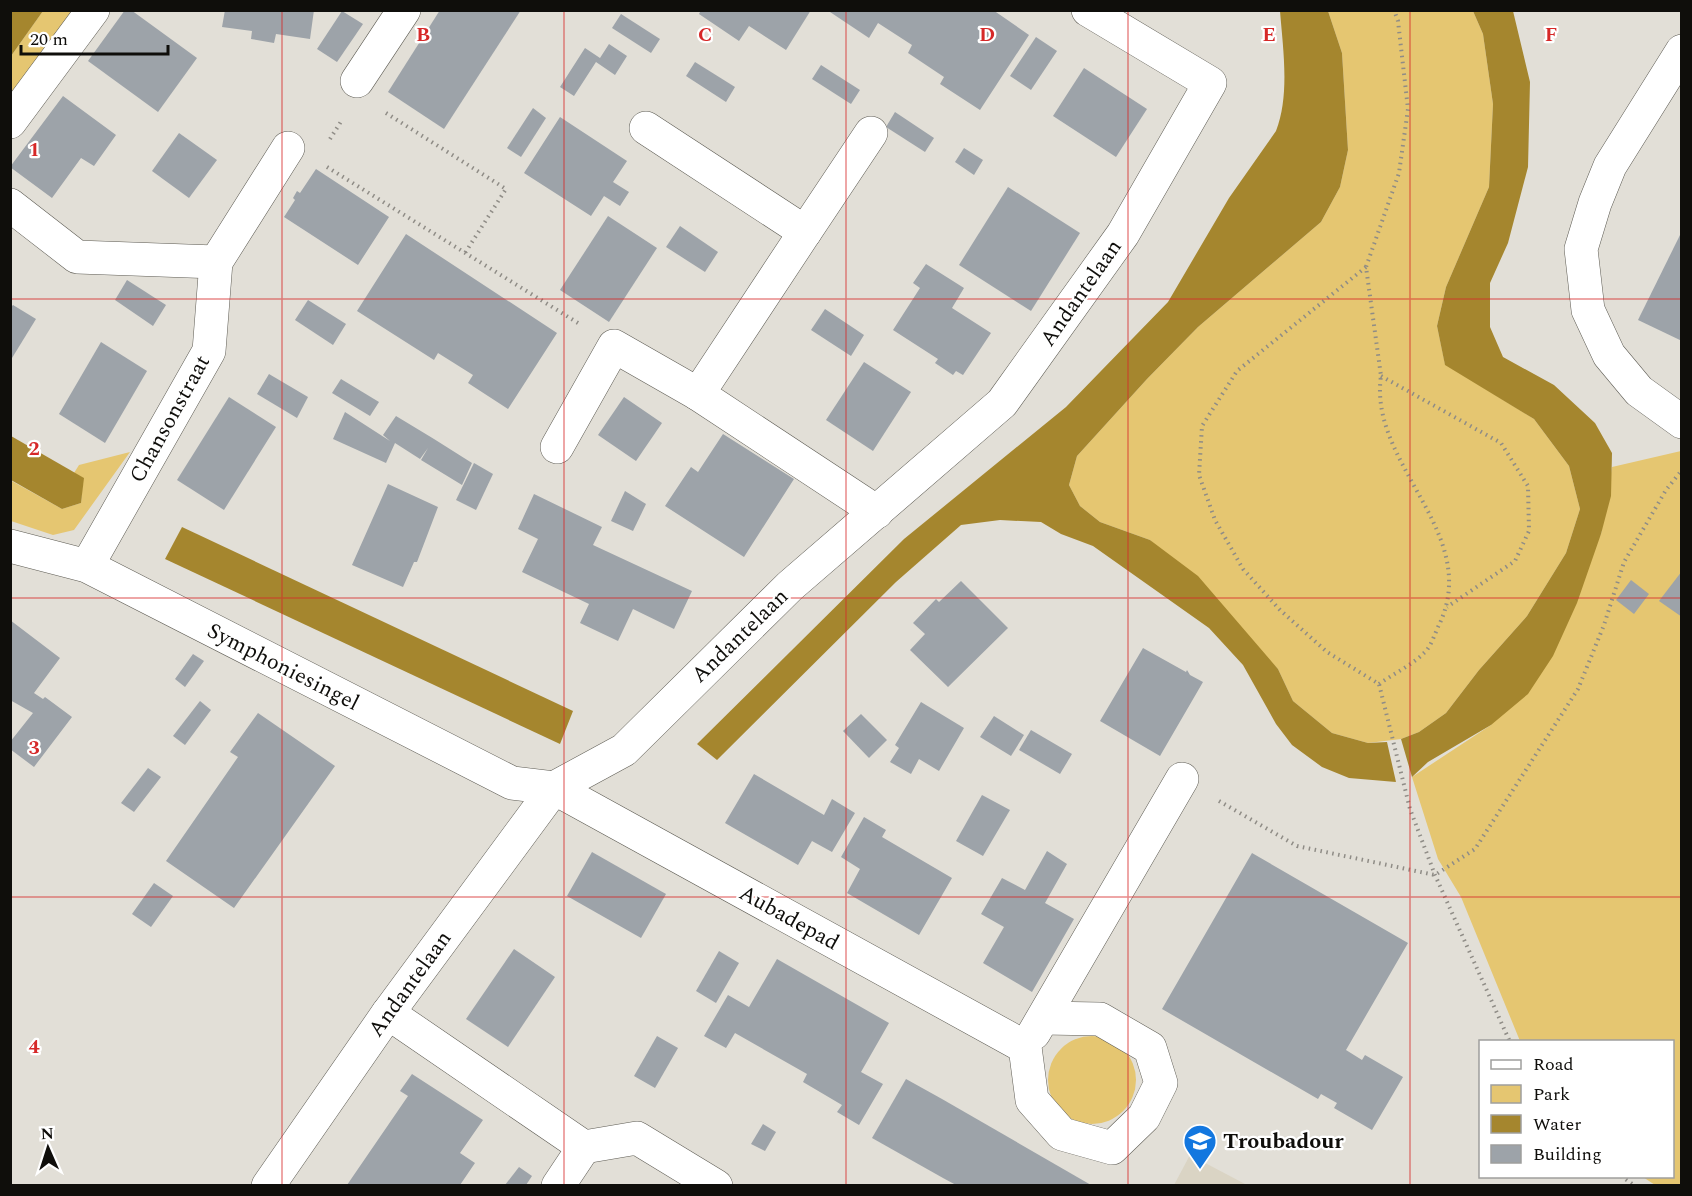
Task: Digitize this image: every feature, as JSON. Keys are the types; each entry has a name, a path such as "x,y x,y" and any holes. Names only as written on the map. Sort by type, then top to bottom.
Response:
{"street":[{"path":"10,122 93,10"},
{"path":"357,81 404,10"},
{"name":"Andantelaan","path":"268,1185 388,1012 554,788 624,750 790,586 1002,403 1123,234 1210,83 1088,10"},
{"path":"1682,51 1610,166 1595,203 1581,249 1588,310 1609,355 1640,391 1682,422"},
{"path":"646,128 805,232"},
{"path":"698,394 871,134"},
{"name":"Chansonstraat","path":"87,566 209,351 216,262 288,148"},
{"path":"10,205 76,257 216,262"},
{"path":"556,447 614,346 698,394 877,512"},
{"name":"Symphoniesingel","path":"10,546 87,566 512,783 554,788"},
{"path":"1044,1018 1100,1019 1150,1048 1161,1083 1144,1117 1112,1148 1062,1134 1032,1100 1025,1047 1182,779"},
{"name":"Aubadepad","path":"554,788 1025,1047"},
{"path":"388,1012 584,1147 637,1138 716,1185"},
{"path":"558,1185 584,1147"}],"path":[{"path":"1379,684 1425,652 1447,608 1448,576 1444,543 1392,443 1379,394 1381,376 1366,267 1399,173 1408,109 1398,21 1394,10"},
{"path":"377,107 506,189 465,253"},
{"path":"326,166 614,346"},
{"path":"1366,267 1237,371 1202,426 1199,474 1215,520 1243,569 1280,610 1327,652 1379,684 1410,809 1435,875 1510,1040"},
{"path":"1381,376 1501,443 1528,486 1529,531 1515,561 1447,608"},
{"path":"1182,779 1297,846 1435,875 1475,849 1578,689 1624,562 1666,490 1682,470"}],"shaded area":[{"name":"Troubadour","path":"1190,1155 1247,1185 1174,1185"}],"green space":[{"path":"43,11 79,11 11,104 11,56"},
{"path":"1328,11 1473,11 1483,34 1493,104 1489,187 1446,287 1437,326 1445,364 1534,419 1569,466 1580,509 1566,553 1527,616 1479,670 1446,713 1419,732 1401,739 1368,743 1332,733 1293,701 1278,669 1150,540 1100,522 1080,506 1069,485 1077,456 1147,379 1198,327 1321,222 1340,187 1348,150 1342,53"},
{"path":"1681,451 1681,1185 1655,1185 1644,1178 1674,1178 1674,1040 1520,1040 1461,897 1438,859 1412,777 1491,725 1601,534 1612,467"},
{"path":"130,452 74,530 53,535 11,521 10,480 62,509 81,503 83,478 74,473 79,465"},
{"path":"1092,1036 1109,1040 1123,1049 1132,1063 1136,1080 1132,1097 1123,1111 1109,1120 1092,1124 1075,1120 1061,1111 1052,1097 1048,1080 1052,1063 1061,1049 1075,1040"}],"water":[{"path":"10,11 43,11 11,56"},
{"path":"1280,11 1328,11 1342,53 1348,150 1340,187 1321,222 1198,327 1147,379 1077,456 1069,485 1080,506 1100,522 1150,540 1198,576 1278,669 1293,701 1332,733 1368,743 1387,742 1396,782 1349,778 1322,767 1292,745 1276,724 1243,665 1209,628 1093,546 1061,534 1041,522 1000,520 961,525 896,582 717,760 697,744 904,539 1066,407 1168,302 1229,198 1276,131 1284,87"},
{"path":"1473,11 1513,11 1530,82 1528,167 1508,243 1490,283 1490,327 1503,357 1554,385 1595,423 1612,453 1611,496 1601,534 1577,603 1553,656 1528,694 1491,725 1428,762 1412,777 1401,739 1419,732 1446,713 1479,670 1527,616 1566,553 1580,509 1569,466 1534,419 1445,365 1437,326 1446,287 1489,187 1493,104 1483,34"},
{"path":"11,436 84,478 81,503 62,509 11,480"},
{"path":"182,527 573,711 560,744 165,559"}],"building":[{"path":"125,10 131,10 197,58 158,112 88,61"},
{"path":"225,10 314,10 310,39 276,34 274,43 251,39 252,31 222,27"},
{"path":"440,10 521,10 444,129 388,92"},
{"path":"701,10 811,10 786,50 749,26 739,41 699,14"},
{"path":"827,10 993,10 1029,35 980,110 940,84 944,77 908,53 912,45 878,23 869,38"},
{"path":"342,11 363,24 337,62 317,49"},
{"path":"621,14 660,39 651,53 612,28"},
{"path":"1036,37 1057,51 1031,90 1010,76"},
{"path":"609,44 627,56 615,75 596,62 574,96 560,87 585,48 600,58"},
{"path":"695,62 735,87 726,102 686,76"},
{"path":"821,65 860,90 851,104 812,79"},
{"path":"1084,68 1147,109 1116,157 1053,116"},
{"path":"63,96 116,135 94,166 81,158 52,198 10,167"},
{"path":"533,108 546,118 521,157 507,148"},
{"path":"895,112 934,138 925,152 886,127"},
{"path":"560,117 627,161 613,182 629,192 620,206 604,196 591,216 524,173"},
{"path":"179,133 217,160 189,198 152,171"},
{"path":"964,148 983,160 974,175 955,162"},
{"path":"316,169 389,217 358,265 284,217 295,200 293,198 297,191 300,193"},
{"path":"1008,187 1080,233 1031,311 959,265"},
{"path":"608,216 657,248 609,322 560,290"},
{"path":"680,226 718,252 705,272 666,247"},
{"path":"1682,231 1682,341 1638,320"},
{"path":"406,234 557,333 508,409 468,383 473,375 438,353 434,360 357,311"},
{"path":"926,264 964,288 952,308 991,333 963,375 956,371 953,375 935,363 938,359 893,330 920,288 913,283"},
{"path":"127,280 166,305 153,326 115,300"},
{"path":"308,300 346,324 333,345 295,320"},
{"path":"13,305 36,319 12,358 10,308"},
{"path":"825,309 864,335 851,356 811,330"},
{"path":"101,342 147,371 105,443 59,414"},
{"path":"864,362 911,392 873,451 826,420"},
{"path":"269,374 308,397 297,418 257,394"},
{"path":"341,379 379,402 370,416 332,393"},
{"path":"229,397 276,427 224,510 177,480"},
{"path":"624,397 662,423 636,461 598,435"},
{"path":"345,412 390,441 383,435 396,416 434,439 472,463 462,485 421,460 428,448 420,459 395,443 386,463 333,439"},
{"path":"723,434 794,479 744,557 665,506 691,467 698,472"},
{"path":"474,463 493,474 476,510 456,500"},
{"path":"388,484 438,507 417,562 414,562 403,587 352,565"},
{"path":"625,491 646,504 633,531 611,521"},
{"path":"534,494 602,527 593,545 692,591 674,629 633,609 618,641 580,623 589,604 522,572 538,539 518,529"},
{"path":"1682,571 1682,617 1659,601"},
{"path":"1631,580 1649,594 1634,614 1616,600"},
{"path":"961,581 1008,628 948,687 910,650 925,634 913,623 936,599 939,602"},
{"path":"10,620 60,658 34,693 43,699 45,697 72,717 34,767 10,749 10,742 33,713 10,700"},
{"path":"1143,648 1186,672 1187,670 1190,675 1203,682 1160,756 1100,721"},
{"path":"193,654 204,661 185,687 175,679"},
{"path":"200,701 211,710 185,745 173,736"},
{"path":"921,702 964,728 939,771 919,759 911,774 890,762 899,748 895,745"},
{"path":"258,713 335,766 234,908 166,861 238,757 230,752"},
{"path":"861,714 887,740 869,758 843,731"},
{"path":"994,716 1024,735 1011,756 980,737"},
{"path":"1031,730 1072,754 1060,774 1019,750"},
{"path":"148,768 161,777 134,812 121,803"},
{"path":"754,774 824,815 832,799 855,813 832,852 812,841 798,865 725,823"},
{"path":"982,795 1010,810 983,856 956,841"},
{"path":"864,817 886,830 882,837 952,878 919,935 847,893 860,869 841,857"},
{"path":"1047,851 1067,864 1045,903 1074,919 1032,992 983,963 1004,927 981,914 1002,878 1025,890"},
{"path":"592,852 666,894 641,938 567,896"},
{"path":"1252,853 1408,943 1346,1050 1362,1060 1365,1055 1403,1077 1372,1130 1334,1108 1337,1103 1321,1094 1318,1099 1162,1009"},
{"path":"154,883 173,896 151,927 132,914"},
{"path":"514,949 555,977 508,1047 466,1019"},
{"path":"719,951 739,963 716,1003 696,991"},
{"path":"777,959 889,1023 861,1072 883,1084 859,1125 837,1112 842,1105 803,1082 807,1074 735,1033 726,1048 704,1036 728,995 749,1007"},
{"path":"657,1036 678,1048 655,1088 634,1076"},
{"path":"412,1074 483,1120 460,1153 475,1163 460,1185 347,1185 408,1096 400,1091"},
{"path":"906,1079 1091,1185 956,1185 872,1138"},
{"path":"763,1124 776,1132 765,1151 751,1144"},
{"path":"519,1167 532,1176 526,1185 505,1185"}],"place":[{"name":"Troubadour","path":"1200,1170"}]}
